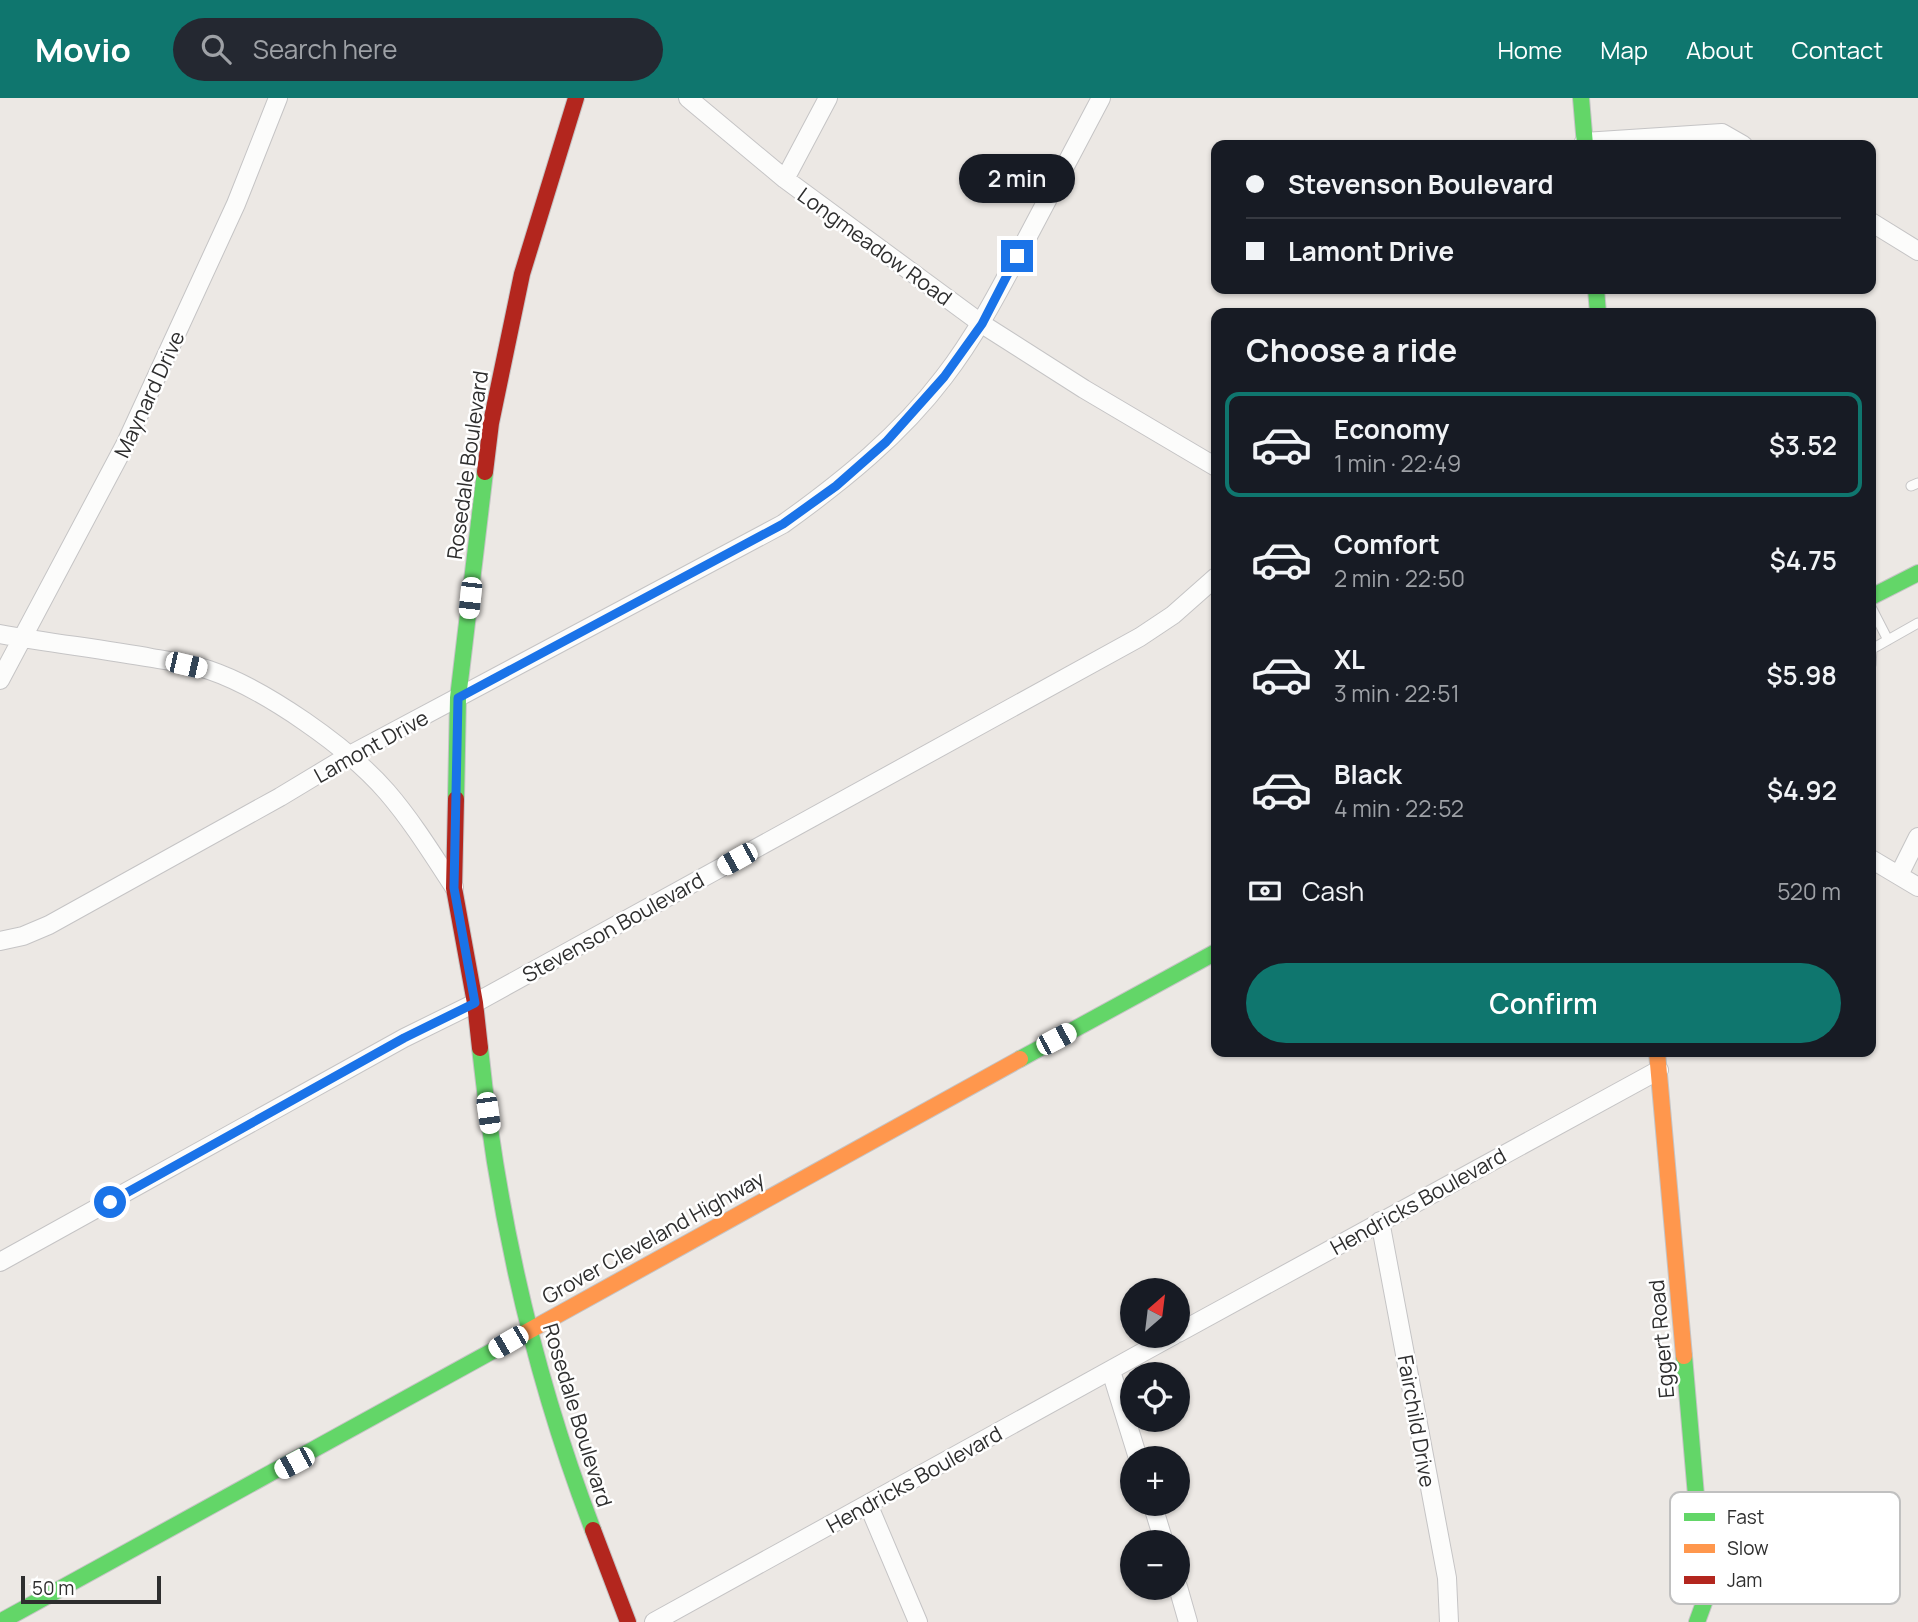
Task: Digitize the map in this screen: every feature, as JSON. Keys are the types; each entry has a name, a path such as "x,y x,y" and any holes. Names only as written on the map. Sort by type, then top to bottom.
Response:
{"street":[{"name":"Maynard Drive","path":"0,680 126,443 236,204 278,98"},
{"name":"Rosedale Boulevard","path":"576,98 536,225 500,373 486,461 458,698 454,888 475,1003 502,1200 530,1330 581,1499 628,1622"},
{"name":"Longmeadow Road","path":"688,98 785,179 982,324 1084,389 1211,464"},
{"path":"785,179 828,98"},
{"name":"Lamont Drive","path":"0,941 23,936 49,925 268,804 348,756 709,565 794,516 836,486 893,434 944,377 982,324 1101,98"},
{"path":"1581,98 1584,140"},
{"path":"1630,140 1722,132 1736,140"},
{"path":"1876,225 1918,251"},
{"path":"1876,594 1918,573"},
{"name":"Stevenson Boulevard","path":"0,1262 404,1038 475,1003 1140,637 1211,587"},
{"path":"0,634 116,651 209,670 250,689 289,711 348,756 386,790 454,888"},
{"path":"1899,875 1918,837"},
{"path":"1876,862 1918,887"},
{"name":"Grover Cleveland Highway","path":"0,1622 317,1450 1211,955"},
{"name":"Hendricks Boulevard","path":"1190,1326 1380,1221 1658,1061"},
{"name":"Eggert Road","path":"1658,1061 1695,1492"},
{"name":"Fairchild Drive","path":"1380,1221 1447,1578 1449,1622"},
{"name":"Hendricks Boulevard","path":"654,1622 1151,1348"},
{"path":"1111,1371 1134,1446"},
{"path":"868,1504 918,1622"},
{"path":"1182,1600 1188,1622"},
{"name":"Eggert Road","path":"1697,1622 1703,1604"}],"lane":[{"path":"1876,617 1888,640"},
{"path":"1876,647 1918,624"}],"traffic: fast":[{"path":"1581,98 1585,140"},
{"path":"1596,294 1598,308"},
{"path":"456,799 458,698 485,472"},
{"path":"1876,594 1918,573"},
{"path":"1020,1059 1211,955"},
{"path":"480,1048 497,1171 521,1293 553,1413 593,1530"},
{"path":"0,1622 516,1338"},
{"path":"1684,1356 1696,1492"},
{"path":"1697,1622 1704,1604"}],"traffic: slow":[{"path":"1657,1057 1684,1356"},
{"path":"516,1338 1020,1059"}],"traffic: jam":[{"path":"485,472 491,423 522,274 576,98"},
{"path":"456,799 454,888 475,1003 480,1048"},
{"path":"593,1530 628,1622"}],"route":[{"path":"110,1202 404,1038 475,1003 454,888 458,698 783,524 836,486 886,442 944,377 982,324 1017,256"}]}
